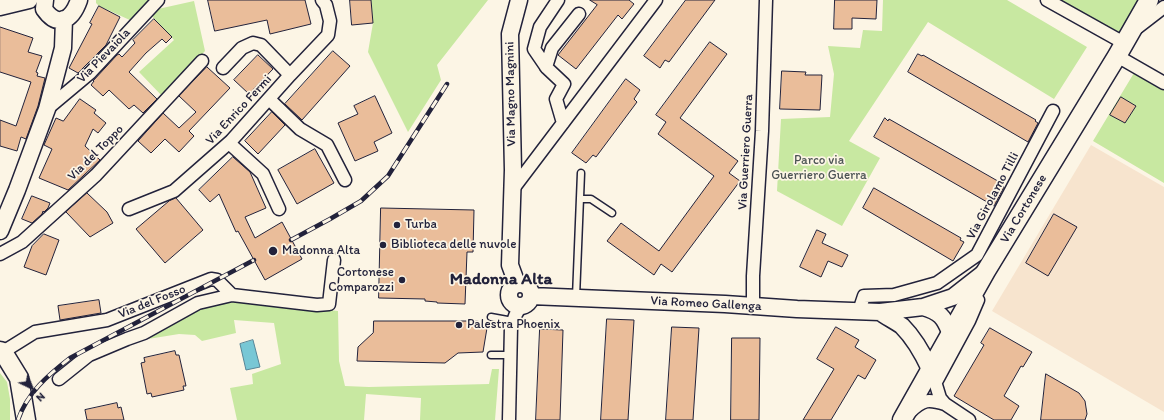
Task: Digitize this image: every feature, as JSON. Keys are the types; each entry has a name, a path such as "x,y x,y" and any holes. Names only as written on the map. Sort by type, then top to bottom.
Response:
{"main road":[{"name":"Via Cortonese","path":"903,419 929,379 950,332 1149,0"},
{"name":"Via del Fosso","path":"1,350 20,378 26,420"}],"street":[{"path":"0,7 29,0"},
{"path":"42,0 44,9 48,15 57,20 70,16 76,10 79,0"},
{"name":"Via Pievaiola","path":"47,109 90,73 158,0"},
{"name":"Via Enrico Fermi","path":"128,209 174,191 229,144 290,75 328,36 330,21 326,5 322,0"},
{"name":"Via Magno Magnini","path":"517,284 510,265 513,190 510,34 519,0"},
{"name":"Via Magno Magnini","path":"558,0 540,27 534,49 546,67 564,84 556,99 563,123"},
{"path":"513,190 656,0"},
{"name":"Via Guerriero Guerra","path":"753,306 753,276 762,131 766,0"},
{"path":"1047,0 1124,44 1164,83"},
{"path":"1124,44 1164,7"},
{"path":"546,67 552,48 579,14"},
{"name":"Via Pievaiola","path":"0,231 47,109 63,48 64,19"},
{"path":"223,68 242,48 253,43 261,45 290,75"},
{"name":"Via del Toppo","path":"0,254 22,242 96,175 202,61"},
{"path":"269,99 300,129 327,145 345,180"},
{"name":"Via Girolamo Tilli","path":"859,311 864,296 894,295 936,283 977,255 1053,111"},
{"path":"229,144 263,174 279,209"},
{"path":"59,379 89,356 144,333 198,303 232,295 317,305 329,304 334,260"},
{"path":"929,379 969,321 983,289 986,271"},
{"name":"Via Romeo Gallenga","path":"532,296 880,312 923,307 953,297 986,271"},
{"name":"Via del Fosso","path":"1,350 36,332 107,320 211,279 217,280 232,295"},
{"path":"509,420 511,328 516,314 529,302 532,296 527,286 524,284 517,284 510,289 509,296 516,314"},
{"path":"923,307 934,310 942,316 947,323 950,332"},
{"path":"880,312 901,326 910,335 924,356 929,379 940,398 945,404 969,420"},
{"path":"903,419 918,404 926,401 935,401 945,404"}],"lane":[{"path":"576,298 581,173"},
{"path":"580,199 591,199 612,213"},
{"path":"490,317 516,314"},
{"path":"491,355 511,355"}],"shaded area":[{"path":"1091,145 1164,187 1164,412 992,311"}],"green space":[{"path":"96,0 151,0 132,21 99,6 96,3"},
{"path":"371,0 488,0 437,65 441,80 408,132 368,52 373,23"},
{"name":"Parco via Guerriero Guerra","path":"883,0 1007,0 1087,47 1054,99 928,22 849,141 880,158 842,226 777,191 781,119 830,117 834,74 828,46 860,48 863,30 882,31"},
{"path":"1059,0 1140,0 1121,35"},
{"path":"194,1 205,51 163,97 139,72 174,40 151,15 158,9"},
{"path":"1134,73 1164,90 1164,183 1093,141"},
{"path":"226,298 338,311 339,361 345,386 369,387 489,384 492,369 499,369 495,420 420,420 421,398 366,394 364,420 237,420 230,388 253,384 252,374 281,364 274,323 234,320 236,333 202,341 195,335 179,334 148,339 192,313"},
{"path":"0,373 7,382 10,399 10,420 0,420"}],"water":[{"path":"253,340 260,367 246,370 240,344"}],"building":[{"path":"208,0 305,0 311,24 270,34 267,20 215,31"},
{"path":"350,0 371,0 373,23 352,25"},
{"path":"590,0 629,0 634,4 622,19 618,15 576,69 558,55 597,5"},
{"path":"686,0 715,0 669,62 665,60 660,68 644,56"},
{"path":"835,0 877,0 876,19 852,18 852,29 834,29"},
{"path":"99,6 120,17 106,45 78,73 69,68 92,24 90,23"},
{"path":"154,19 172,37 166,43 162,39 146,53 129,72 157,99 143,113 134,105 129,109 109,90 103,96 91,85 117,55 119,54 122,57 135,43 133,40"},
{"path":"0,27 33,38 28,52 42,56 36,72 38,73 37,76 45,78 38,106 26,139 21,137 17,151 0,146 0,120 16,126 31,82 0,72"},
{"path":"710,42 727,54 680,118 738,161 729,173 740,181 672,272 661,264 654,275 607,241 621,223 659,251 714,176 658,134 666,122 656,115"},
{"path":"333,51 350,66 302,120 285,104"},
{"path":"918,54 923,55 1036,120 1035,121 1038,123 1028,142 908,72"},
{"path":"258,55 273,69 249,94 234,80"},
{"path":"207,67 230,88 189,131 194,136 179,152 165,139 151,153 138,141 163,113 179,128 196,112 179,96"},
{"path":"782,71 806,72 805,75 822,75 820,110 780,109"},
{"path":"626,79 640,90 634,99 637,102 596,157 593,155 586,163 572,153"},
{"path":"375,96 392,133 374,142 378,151 355,161 338,123 358,114 354,106"},
{"path":"1121,97 1136,106 1125,123 1110,115"},
{"path":"80,99 96,110 94,113 106,123 98,133 93,129 85,146 100,160 68,190 39,178 52,149 44,145 56,118 63,121"},
{"path":"272,112 285,125 258,154 245,141"},
{"path":"885,118 1003,184 1002,186 1004,187 994,206 874,137"},
{"path":"315,149 334,183 297,204 278,170"},
{"path":"233,157 250,172 266,208 245,217 255,238 282,222 302,259 265,280 238,231 236,232 219,194 210,202 199,190"},
{"path":"874,188 961,238 960,240 964,242 953,261 863,208"},
{"path":"87,193 107,212 113,223 90,237 66,212"},
{"path":"32,196 50,203 48,208 44,212 43,211 42,214 32,223 22,219"},
{"path":"176,198 203,230 165,263 136,229 169,201"},
{"path":"381,208 474,210 473,252 467,252 465,304 437,303 425,301 425,299 379,298"},
{"path":"1054,214 1077,227 1048,276 1026,263"},
{"path":"817,230 826,234 822,243 848,255 842,267 828,261 821,277 800,267"},
{"path":"44,234 59,240 46,275 24,267 32,246"},
{"path":"99,300 101,313 60,320 58,306"},
{"path":"607,319 634,320 628,420 601,420"},
{"path":"374,321 478,321 487,328 483,352 458,353 445,363 357,361 358,347 373,333"},
{"path":"672,327 699,328 693,420 666,420"},
{"path":"836,327 859,340 855,347 876,360 865,379 858,375 831,420 803,420 834,369 817,359"},
{"path":"990,328 1032,352 1023,367 1021,366 1004,396 1019,406 1011,420 994,420 954,396 984,345 981,343"},
{"path":"540,329 563,330 560,420 536,420"},
{"path":"732,338 760,338 759,420 731,420"},
{"path":"175,351 176,355 179,355 186,386 183,386 184,390 152,397 151,393 147,394 141,363 145,362 144,358"},
{"path":"1046,374 1079,393 1085,401 1087,414 1085,420 1041,420"},
{"path":"117,403 118,408 121,407 124,420 87,420 85,410"}],"railway":[{"path":"291,240 361,201 388,176 447,84"},
{"path":"18,420 27,401 39,385 70,358 254,260"}],"place":[{"name":"Turba","path":"397,225"},
{"name":"Biblioteca delle nuvole","path":"383,245"},
{"name":"Madonna Alta","path":"273,251"},
{"name":"Cortonese Comparozzi","path":"402,280"},
{"name":"Palestra Phoenix","path":"459,325"}],"district":[{"name":"Madonna Alta","path":"501,280"}]}
